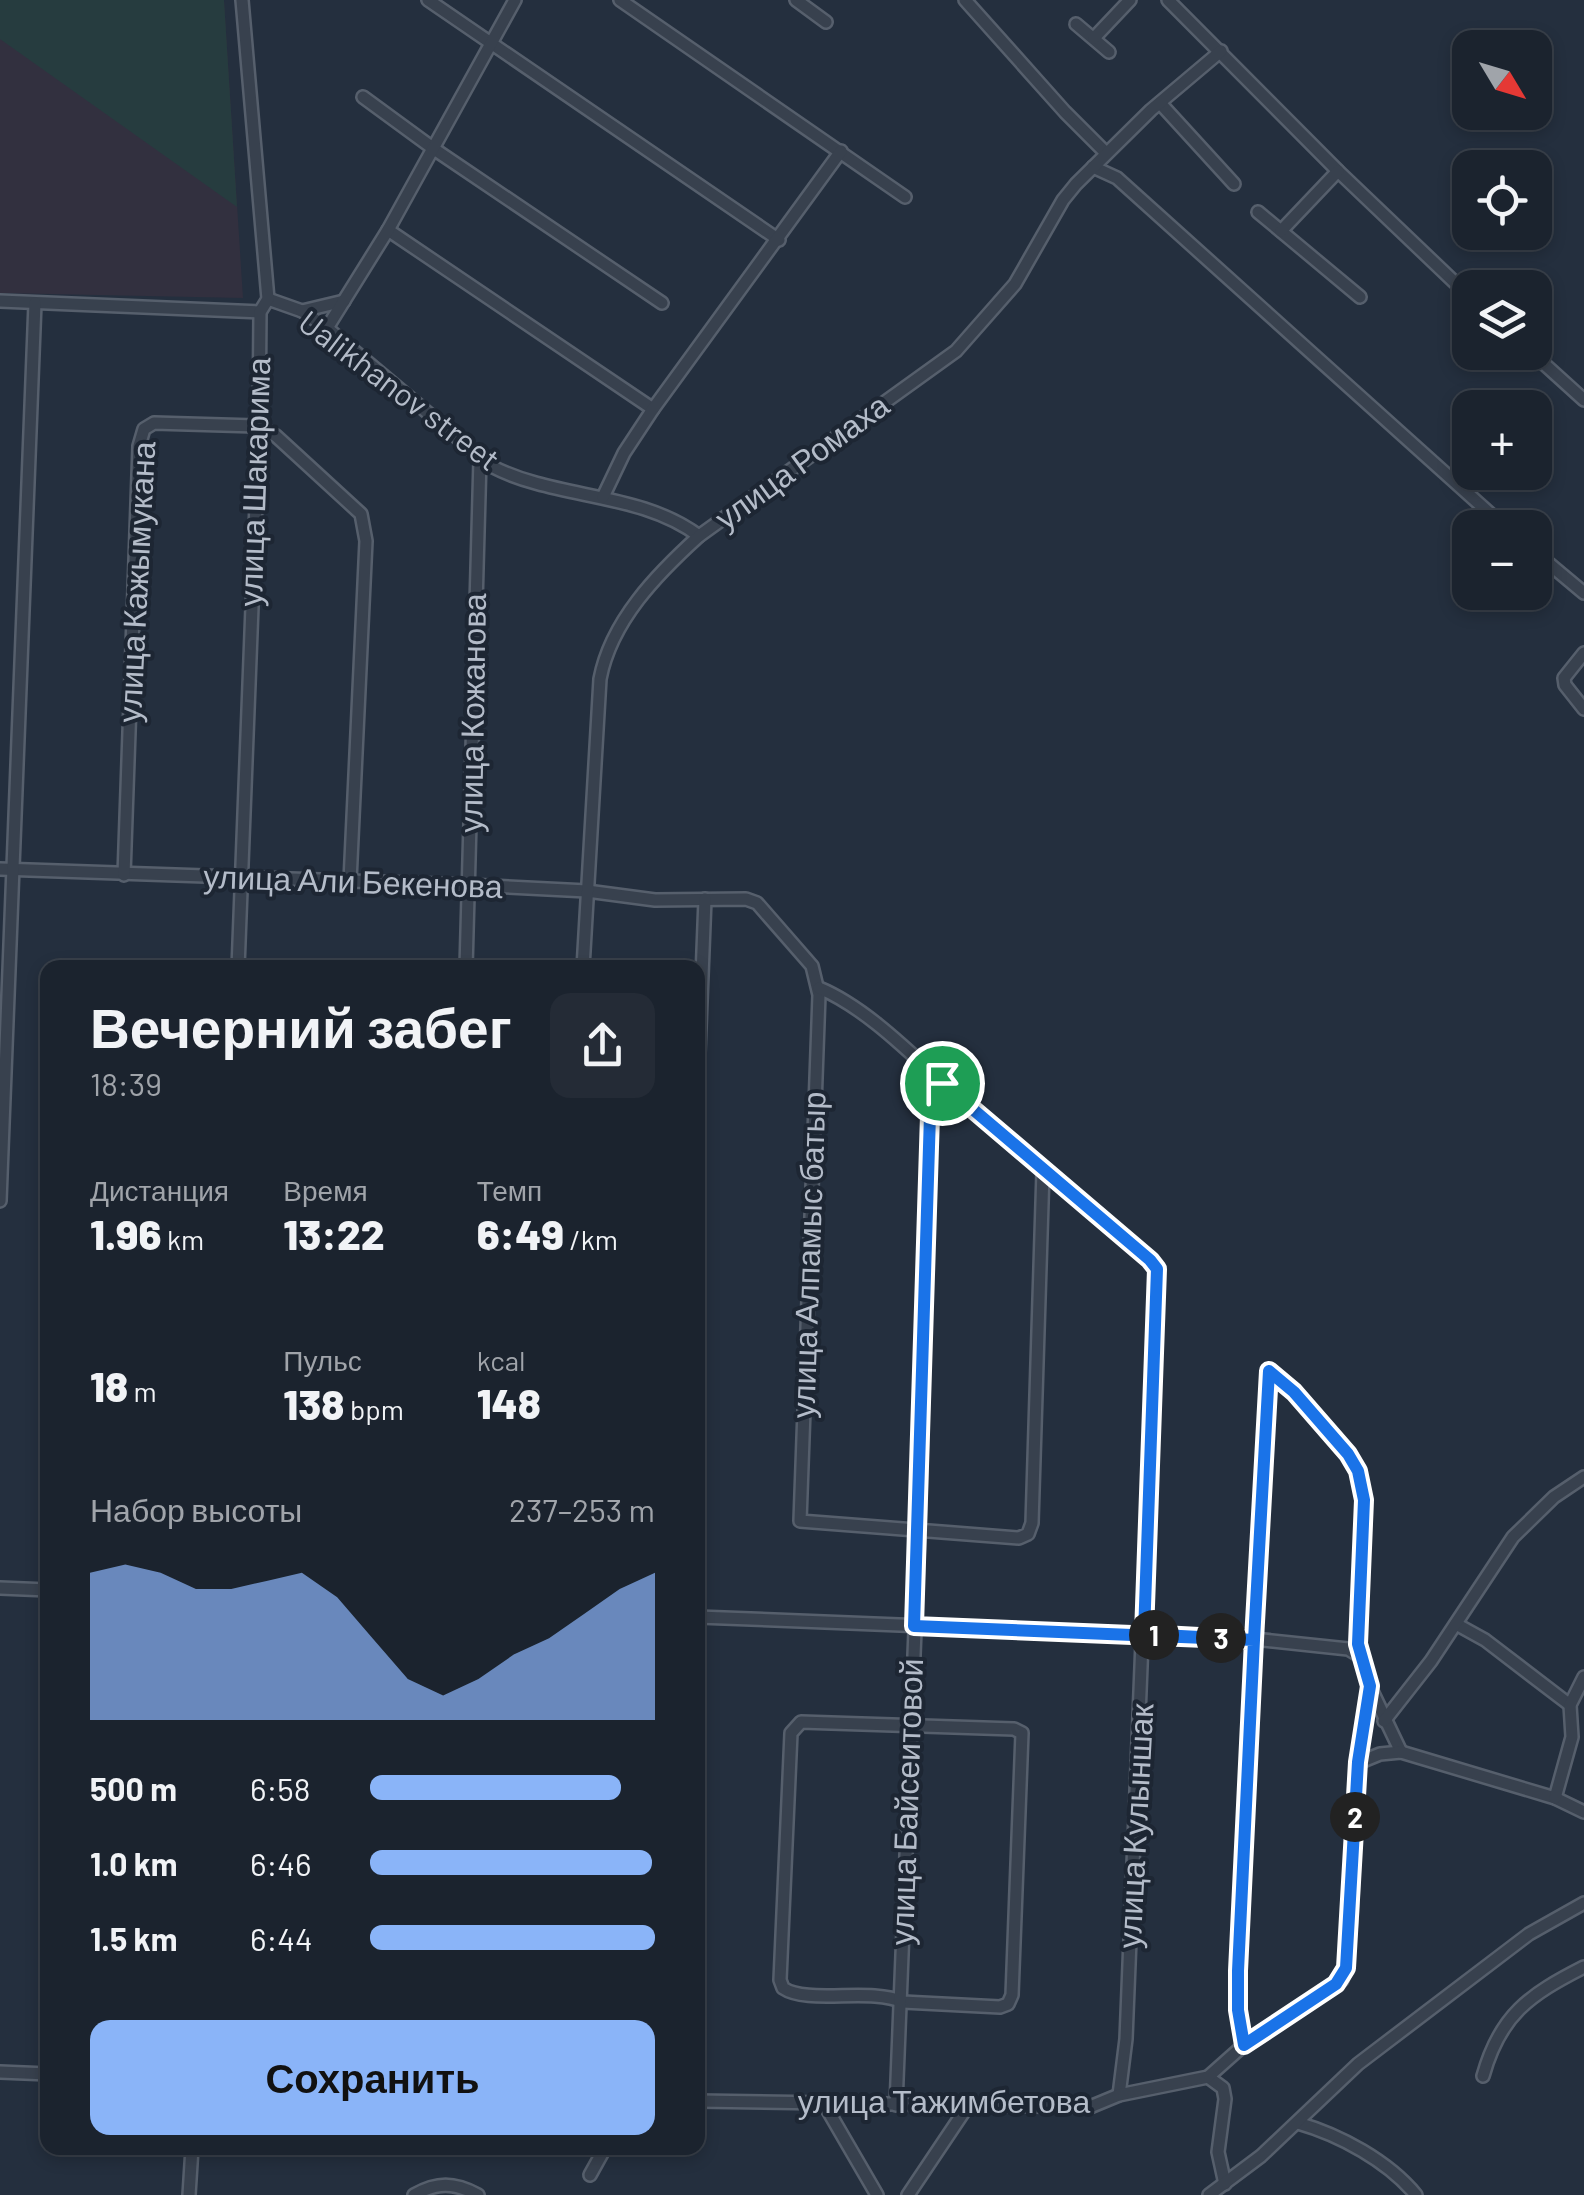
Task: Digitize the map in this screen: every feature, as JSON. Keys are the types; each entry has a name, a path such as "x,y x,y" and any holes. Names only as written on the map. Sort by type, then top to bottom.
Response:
{"street":[{"path":"242,0 268,299"},
{"path":"428,0 778,240"},
{"path":"327,328 434,150 515,0"},
{"path":"620,0 905,197"},
{"path":"796,0 826,22"},
{"path":"966,0 1106,153"},
{"path":"1094,38 1130,0"},
{"path":"1168,0 1452,281"},
{"path":"1076,24 1109,52"},
{"name":"улица Ромаха","path":"583,960 593,755 604,660 637,602 671,561 699,536 956,351 1015,284 1063,200 1106,153 1221,50"},
{"path":"363,97 434,150 662,302"},
{"path":"1160,103 1234,184"},
{"path":"603,497 624,453 653,409 840,151"},
{"path":"1093,167 1116,178 1486,510"},
{"path":"1280,231 1338,171"},
{"path":"1258,212 1360,297"},
{"path":"388,230 653,409"},
{"name":"Ualikhanov street","path":"268,299 302,311 327,328 480,459 517,477 670,517 699,536"},
{"name":"улица Шакарима","path":"238,960 260,312 268,299"},
{"path":"302,311 344,301"},
{"name":"Ualikhanov street","path":"0,302 260,312"},
{"path":"0,1201 6,870 35,302"},
{"path":"1552,370 1584,400"},
{"name":"улица Кажымукана","path":"124,875 142,433 154,423 259,426"},
{"path":"259,426 276,436 360,514 365,526 350,881"},
{"name":"улица Кожанова","path":"466,960 480,459"},
{"path":"1552,567 1584,594"},
{"path":"1584,653 1565,675 1564,682 1584,709"},
{"name":"улица Али Бекенова","path":"6,870 470,884 587,891 631,899 746,899 757,903 812,966 819,988"},
{"path":"703,960 705,899"},
{"path":"819,988 880,1029 1043,1172 1031,1529 1022,1538 918,1530"},
{"name":"улица Алпамыс батыр","path":"819,988 800,1521 918,1530"},
{"name":"улица Байсеитовой","path":"896,2105 930,1115 933,1097 942,1083"},
{"name":"улица Кулыншак","path":"1043,1172 1150,1260 1159,1277 1126,2039 1120,2095"},
{"path":"1244,2045 1238,2010 1238,1971 1269,1371 1294,1392 1348,1454 1362,1485 1358,1655"},
{"path":"1384,1721 1456,1624 1513,1537 1554,1497 1581,1484"},
{"path":"0,1588 40,1590"},
{"path":"705,1616 1144,1634 1348,1649 1358,1655 1366,1668 1384,1721 1402,1752"},
{"path":"1456,1624 1485,1640 1570,1704"},
{"path":"1554,1798 1572,1738 1570,1704 1584,1677"},
{"path":"1224,2184 1218,2152 1225,2099 1223,2088 1208,2077 1244,2045 1336,1984 1346,1968 1358,1762 1370,1686"},
{"path":"797,1724 911,1724 1022,1732 1012,1995 1008,2004 1000,2007 850,1994 792,1994 780,1980 791,1733 797,1724"},
{"path":"1358,1762 1402,1752 1554,1798 1584,1812"},
{"path":"1209,2195 1298,2123 1358,2064 1530,1934 1584,1903"},
{"path":"1484,2076 1490,2051 1503,2025 1517,2010 1584,1966"},
{"path":"0,2072 40,2074"},
{"name":"улица Тажимбетова","path":"705,2101 1075,2108 1208,2077"},
{"path":"823,2102 876,2195"},
{"path":"908,2195 966,2107"},
{"path":"1298,2123 1319,2129 1369,2156 1404,2180 1416,2195"},
{"path":"190,2195 192,2155"},
{"path":"590,2175 601,2155"},
{"path":"414,2195 443,2184 478,2195"}],"shaded area":[{"path":"0,0 224,0 243,298 0,293"}],"green space":[{"path":"0,0 224,0 237,207 0,39"}],"route":[{"path":"942,1083 933,1097 930,1115 914,1626 1254,1640 1238,1971 1238,2010 1244,2045 1342,1980 1345,1974 1358,1762 1370,1686 1358,1655 1364,1500 1358,1471 1294,1392 1269,1371 1254,1640 1144,1634 1157,1269 942,1083"}]}
